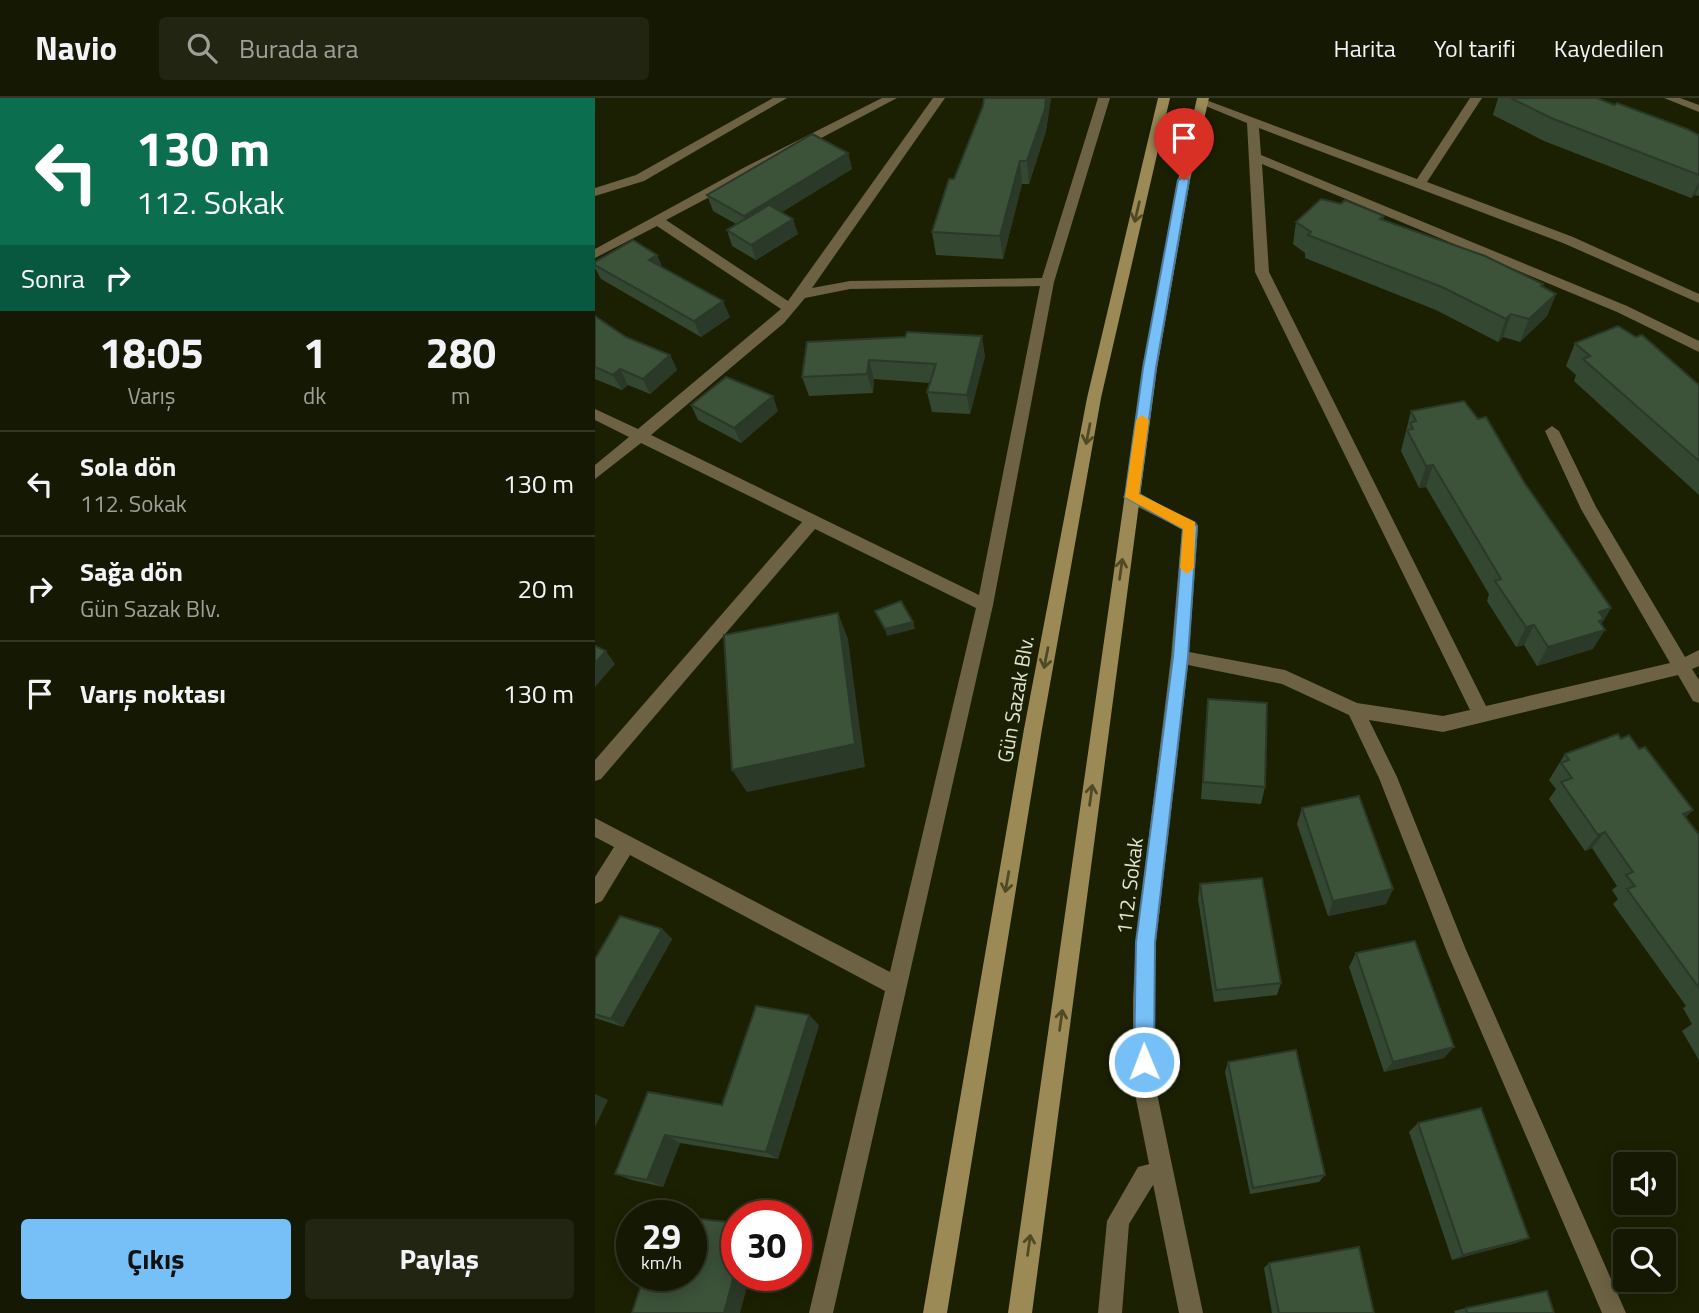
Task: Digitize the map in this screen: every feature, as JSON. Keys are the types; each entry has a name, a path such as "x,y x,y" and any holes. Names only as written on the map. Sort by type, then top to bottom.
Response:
{"main road":[{"name":"Gün Sazak Blv.","path":"935,1313 1033,729 1094,398 1164,98"},
{"path":"1020,1313 1150,368 1184,180 1203,100"}],"street":[{"path":"595,192 640,178 781,98"},
{"path":"595,254 891,98"},
{"path":"595,474 736,359 789,308 939,98"},
{"path":"821,1313 985,606 1047,282 1104,98"},
{"path":"1421,182 1476,98"},
{"path":"1670,98 1699,109"},
{"path":"1203,100 1568,240 1699,299"},
{"path":"1253,121 1262,272 1481,715"},
{"path":"1255,157 1622,309 1699,347"},
{"path":"657,220 789,308"},
{"path":"801,294 850,285 1047,282"},
{"path":"595,414 985,606"},
{"path":"1552,430 1589,509 1699,696"},
{"name":"112. Sokak","path":"1132,497 1190,526 1180,657 1146,942 1143,998 1144,1084 1191,1313"},
{"path":"595,773 812,521"},
{"path":"1180,657 1285,677 1355,710 1443,724 1682,667 1699,657"},
{"path":"1355,710 1388,777 1457,952 1613,1313"},
{"path":"595,827 896,986"},
{"path":"595,895 626,844"},
{"path":"1110,1313 1118,1221 1146,1175 1161,1172"}],"building":[{"path":"984,98 1046,98 1045,109 1027,161 1020,161 1000,236 932,232 949,179 954,179"},
{"path":"1511,98 1597,98 1687,129 1699,135 1699,175 1551,118"},
{"path":"812,134 848,153 744,216 707,195"},
{"path":"1321,199 1341,204 1345,200 1384,216 1380,219 1485,256 1543,284 1541,286 1556,294 1529,319 1511,314 1506,319 1442,287 1308,235 1311,232 1296,222"},
{"path":"769,205 793,219 751,245 727,230"},
{"path":"633,240 657,255 649,260 723,301 694,321 595,265 595,262"},
{"path":"595,316 626,337 670,355 643,379 620,369 613,375 595,367"},
{"path":"1618,326 1636,337 1642,335 1699,385 1699,461 1583,359 1590,356 1575,343"},
{"path":"907,332 982,336 967,395 927,392 936,364 869,360 867,374 802,377 807,342 905,337"},
{"path":"726,377 773,396 734,428 691,405"},
{"path":"1464,401 1478,419 1486,417 1524,482 1611,608 1599,612 1604,619 1599,621 1605,630 1548,647 1534,625 1526,627 1495,581 1501,579 1433,465 1426,466 1407,430 1413,429 1410,423 1416,421 1411,411"},
{"path":"901,601 913,622 885,629 875,611"},
{"path":"838,613 855,744 732,770 724,635"},
{"path":"595,646 606,651 595,663"},
{"path":"1208,699 1267,703 1265,787 1203,782"},
{"path":"1618,734 1621,739 1629,735 1639,749 1645,747 1693,810 1683,814 1699,835 1699,988 1627,889 1635,886 1626,875 1633,872 1605,832 1598,835 1561,782 1572,778 1561,763 1569,760 1565,754"},
{"path":"1359,796 1393,889 1333,901 1302,808"},
{"path":"1262,878 1281,983 1216,990 1200,884"},
{"path":"620,916 662,929 611,1019 595,1014 595,959"},
{"path":"1415,941 1454,1047 1393,1062 1356,953"},
{"path":"756,1006 809,1015 766,1152 665,1135 647,1180 615,1174 648,1092 722,1105"},
{"path":"1296,1050 1325,1175 1253,1188 1228,1062"},
{"path":"1481,1108 1529,1238 1463,1255 1418,1123"},
{"path":"707,1220 721,1221 721,1291 730,1291 724,1313 632,1313 639,1291 707,1291"},
{"path":"1359,1247 1374,1313 1279,1313 1269,1263"},
{"path":"1547,1291 1554,1313 1467,1313 1466,1308"}],"slow traffic":[{"path":"1142,420 1132,497 1190,526 1187,568"}],"route":[{"path":"1144,1062 1146,942 1180,657 1190,526 1132,497 1150,368 1184,180"}]}
